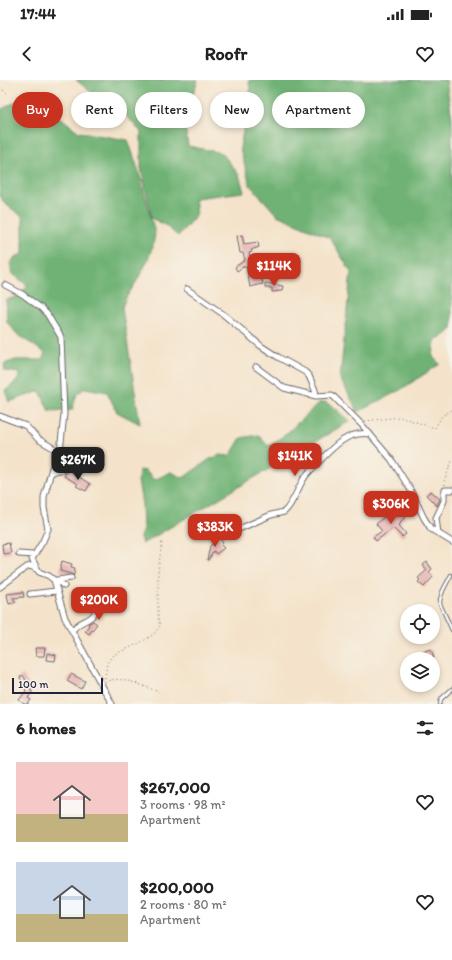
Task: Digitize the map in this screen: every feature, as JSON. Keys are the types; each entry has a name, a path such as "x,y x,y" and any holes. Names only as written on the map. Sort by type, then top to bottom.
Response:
{"street":[{"path":"5,285 22,294 47,314 61,337 64,414 60,452 50,473 44,497 44,508 48,529 43,541 33,554 32,559 37,569"},
{"path":"187,289 223,314 261,346 278,358 305,372 309,376 316,396"},
{"path":"256,367 284,388 316,396 332,395 368,432 391,460 410,489 431,529 452,542"},
{"path":"0,416 26,426 38,439 60,452"},
{"path":"224,536 271,515 284,512 304,479 329,450 352,435 368,432"},
{"path":"50,473 57,470 62,470"},
{"path":"438,533 436,518 444,501 444,493 446,490 452,490"},
{"path":"19,554 33,554"},
{"path":"0,587 27,567 32,566 64,586"},
{"path":"56,580 71,578"},
{"path":"56,580 56,591 65,618 112,704"},
{"path":"30,594 56,591"},
{"path":"72,631 76,624 93,616 96,611 98,596"}],"lane":[{"path":"452,575 443,590 440,599 440,604 452,630"},
{"path":"440,704 441,699 452,689"}],"path":[{"path":"0,88 7,93"},
{"path":"368,432 365,422 400,417 435,428 442,416 452,410"},
{"path":"446,490 444,482 452,461"},
{"path":"159,692 128,681 117,679 105,682 107,663 113,655 140,643 154,634 160,626 158,618 158,572 162,541"}],"green space":[{"path":"76,80 198,80 194,92 135,92 135,125 127,116 127,92 91,92"},
{"path":"249,80 446,80 452,119 452,329 435,340 433,357 440,364 400,390 358,412 340,378 351,272 330,238 277,215 250,185 240,148 244,128 264,128 264,92 250,92"},
{"path":"12,104 12,128 63,128 63,120 71,126 71,128 74,128 79,132 128,140 138,169 155,233 148,260 125,299 122,308 140,424 117,412 107,392 85,388 77,394 72,410 49,411 40,391 9,402 5,391 18,380 19,373 5,371 4,364 15,360 42,360 45,353 17,334 7,322 6,300 16,297 28,286 13,274 10,263 17,256 23,254 23,217 4,203 0,195 0,110"},
{"path":"137,128 185,128 188,146 222,153 239,175 244,192 195,198 197,214 178,236 165,225 152,218 141,168 141,132"},
{"path":"325,402 334,407 350,421 142,544 140,537 143,529 142,504 138,480 139,470 146,471 154,480 171,472 183,478 210,459 220,455 230,456 241,438 258,435 268,446 285,435 319,403"}],"building":[{"path":"242,235 244,244 258,242 259,247 251,250 252,252 249,253 253,265 257,270 259,269 263,284 250,287 246,265 237,271 235,267 245,260 243,253 240,253 237,236"},
{"path":"265,283 283,286 282,291 272,292 272,288 265,288"},
{"path":"68,470 90,484 86,491 76,486 78,484 64,476"},
{"path":"431,491 440,499 437,506 426,495"},
{"path":"391,511 394,515 396,512 398,515 401,512 406,517 400,522 401,523 399,525 406,534 402,537 393,528 376,541 373,537 382,531 376,524"},
{"path":"219,538 223,543 221,545 224,548 216,554 214,551 207,560 210,546"},
{"path":"9,543 11,553 3,554 2,544"},
{"path":"62,561 72,564 71,567 75,568 74,575 60,571"},
{"path":"427,562 432,569 429,572 433,577 424,587 418,582 420,580 418,578 427,570 423,565"},
{"path":"23,592 24,597 13,598 16,602 9,604 7,594"},
{"path":"93,621 97,624 89,634 85,631 89,625 88,624"},
{"path":"35,648 45,648 44,656 36,656"},
{"path":"431,649 432,652 421,652"},
{"path":"47,653 56,655 55,661 46,660"},
{"path":"71,674 85,681 81,689 67,681"},
{"path":"23,675 32,692 28,698 31,700 28,704 24,704 19,700 26,691 20,677"}]}
